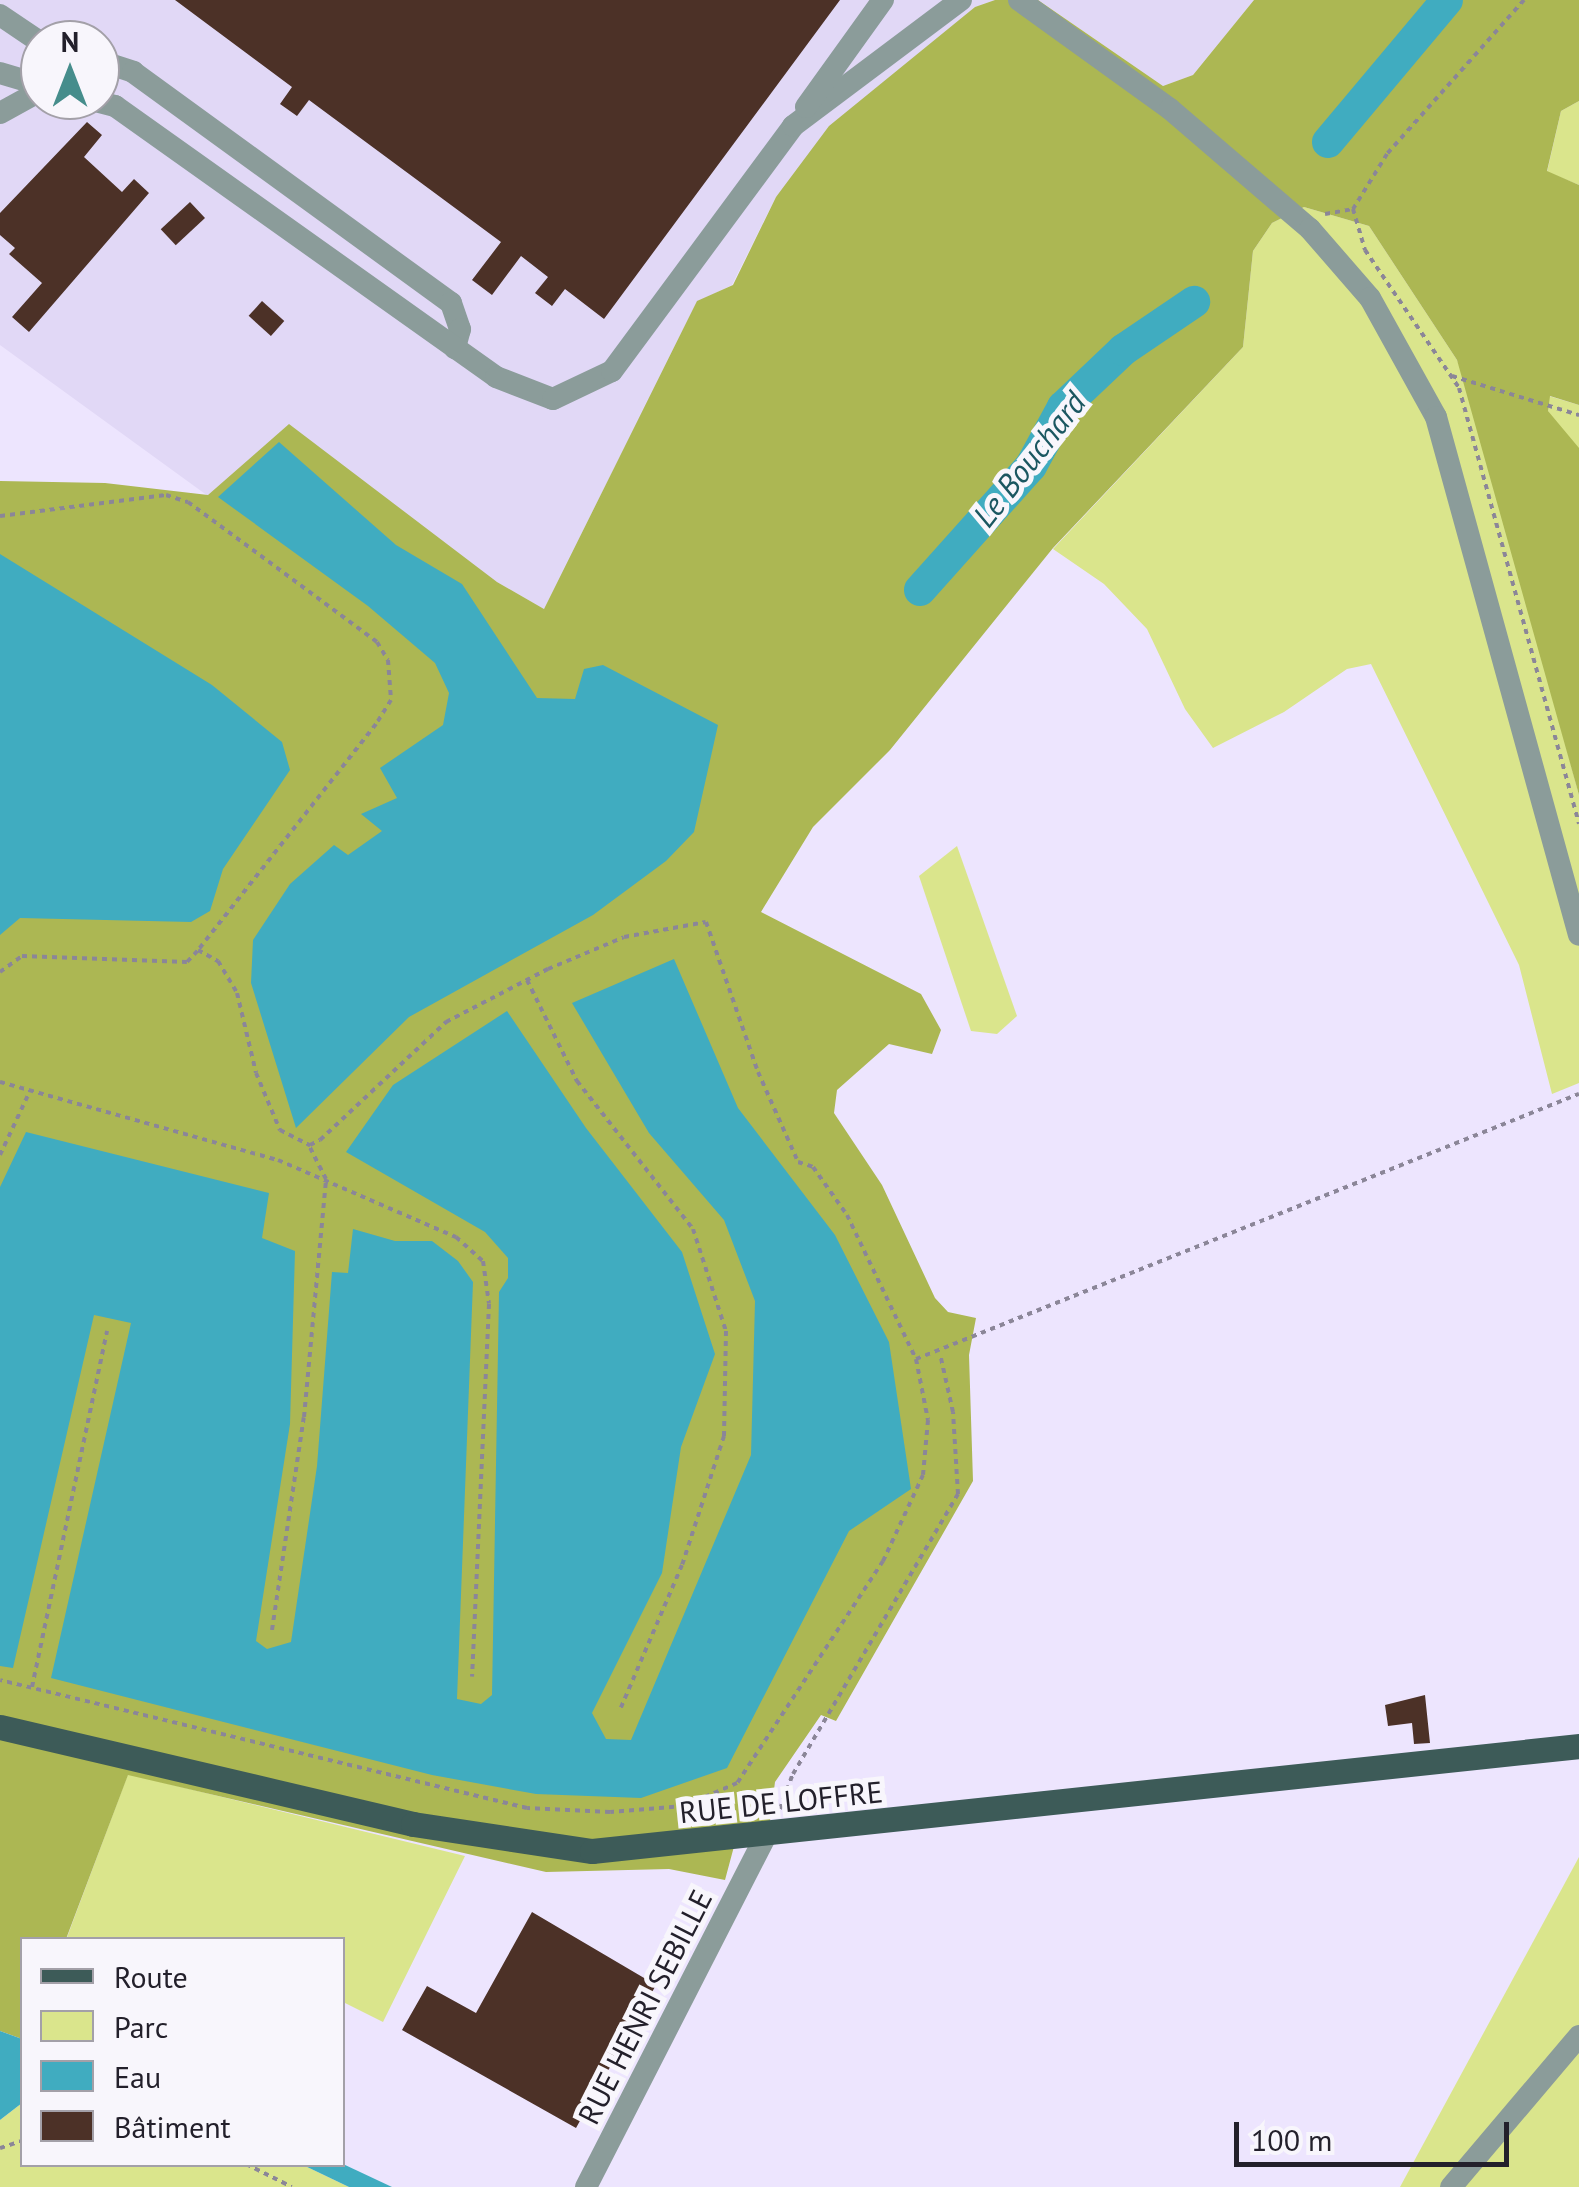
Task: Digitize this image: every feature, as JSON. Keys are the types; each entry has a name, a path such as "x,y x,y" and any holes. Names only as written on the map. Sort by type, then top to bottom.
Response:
{"main road":[{"name":"RUE DE LOFFRE","path":"0,1727 385,1818 526,1844 608,1851 761,1846 1579,1746"}],"lane":[{"path":"120,110 496,377 553,399 612,371 883,0"},
{"path":"793,126 960,0"},
{"path":"1020,0 1170,108 1310,229 1370,298 1436,416 1579,935"},
{"path":"120,68 133,72 451,303 460,329 454,348"},
{"name":"RUE HENRI SEBILLE","path":"586,2187 761,1846"},
{"path":"1450,2187 1579,2036"}],"path":[{"path":"1310,229 1327,211 1353,209 1387,154 1524,0"},
{"path":"1452,376 1579,415"},
{"path":"0,516 166,495 188,502 377,642 388,660 391,700 187,962 22,956 0,972"},
{"path":"0,1680 527,1808 610,1812 684,1806 738,1783 883,1561 923,1475 928,1420 916,1359 847,1215 813,1167 798,1162 758,1072 706,922 624,937 446,1022 310,1145"},
{"path":"198,950 218,961 237,993 256,1073 280,1130 310,1145 326,1179 304,1416 272,1630"},
{"path":"527,980 576,1081 693,1228 726,1331 724,1436 682,1565 620,1710"},
{"path":"0,1082 326,1179 456,1237 483,1261 488,1276 472,1677"},
{"path":"0,1155 30,1091"},
{"path":"916,1359 940,1354 1579,1094"},
{"path":"32,1686 107,1332"},
{"path":"780,1809 793,1774 958,1494 954,1412 940,1354"},
{"path":"252,2167 292,2187"}],"shaded area":[{"path":"0,0 995,0 975,7 776,197 732,285 697,302 544,609 497,582 208,496 0,345"},
{"path":"1038,0 1254,0 1193,75 1163,86"}],"green space":[{"path":"995,0 1038,0 1163,86 1193,75 1254,0 1579,0 1579,101 1561,111 1547,171 1579,185 1579,405 1550,396 1548,411 1579,448 1579,795 1457,360 1369,226 1304,207 1272,223 1253,251 1243,347 1053,548 890,750 813,827 761,912 921,994 941,1030 932,1054 889,1044 837,1090 834,1113 882,1185 935,1298 948,1312 976,1318 969,1355 973,1481 836,1721 821,1715 775,1782 770,1821 740,1824 725,1880 669,1869 546,1872 128,1775 67,1937 20,1937 20,2038 0,2031 0,481 105,483 208,495 289,424 497,582 544,609 697,301 733,285 776,197 829,126 975,7"},
{"path":"1579,101 1579,185 1547,172 1561,111"},
{"path":"1304,207 1369,226 1457,360 1474,402 1579,795 1579,1083 1552,1094 1519,965 1371,664 1347,669 1284,712 1213,748 1185,709 1147,629 1104,584 1053,549 1243,347 1253,251 1272,223"},
{"path":"1549,396 1579,405 1579,497 1548,411"},
{"path":"957,846 1017,1016 997,1034 971,1031 919,876"},
{"path":"128,1774 465,1856 383,2022 345,2003 345,1937 67,1937"},
{"path":"1579,1857 1579,2187 1400,2187"},
{"path":"20,2105 20,2167 307,2167 349,2187 0,2187 0,2120"}],"water":[{"path":"279,442 396,545 462,584 537,698 575,699 584,669 603,665 718,725 694,832 666,861 593,915 409,1017 296,1128 251,983 253,940 290,884 334,845 348,855 382,831 361,814 397,798 380,768 443,725 449,693 435,663 368,606 218,497"},
{"path":"0,554 212,685 282,742 290,770 223,869 210,911 191,922 20,918 0,935"},
{"path":"674,959 738,1108 835,1235 889,1342 911,1489 849,1531 727,1768 641,1798 536,1794 432,1775 51,1678 131,1323 94,1315 13,1668 0,1666 0,1187 26,1132 269,1193 262,1238 295,1251 290,1424 256,1641 267,1649 291,1642 317,1466 332,1272 348,1273 353,1229 395,1241 432,1241 458,1261 473,1282 457,1699 481,1704 492,1695 499,1292 508,1278 508,1258 485,1232 346,1152 393,1085 507,1011 586,1128 682,1252 715,1354 681,1447 662,1573 592,1713 606,1739 631,1740 751,1455 755,1301 724,1220 649,1133 572,1003"},
{"path":"0,2031 20,2038 20,2105 0,2120"},
{"path":"345,2165 392,2187 349,2187 307,2167"}],"building":[{"path":"175,0 840,0 604,319 565,289 552,306 535,293 548,277 521,256 492,295 472,280 501,242 309,100 297,116 280,104 292,87"},
{"path":"87,122 102,135 84,157 122,192 134,179 149,193 29,332 12,317 42,283 9,254 15,248 0,235 0,213"},
{"path":"190,202 205,218 176,245 161,229"},
{"path":"262,301 284,321 271,336 249,316"},
{"path":"1425,1695 1430,1743 1414,1744 1412,1723 1388,1726 1385,1705"},
{"path":"532,1912 656,1985 576,2128 402,2030 427,1986 476,2013"}],"waterway":[{"name":"Le Bouchard","path":"1328,142 1447,0"},
{"name":"Le Bouchard","path":"920,590 1031,466 1063,407 1123,350 1194,302"}]}
